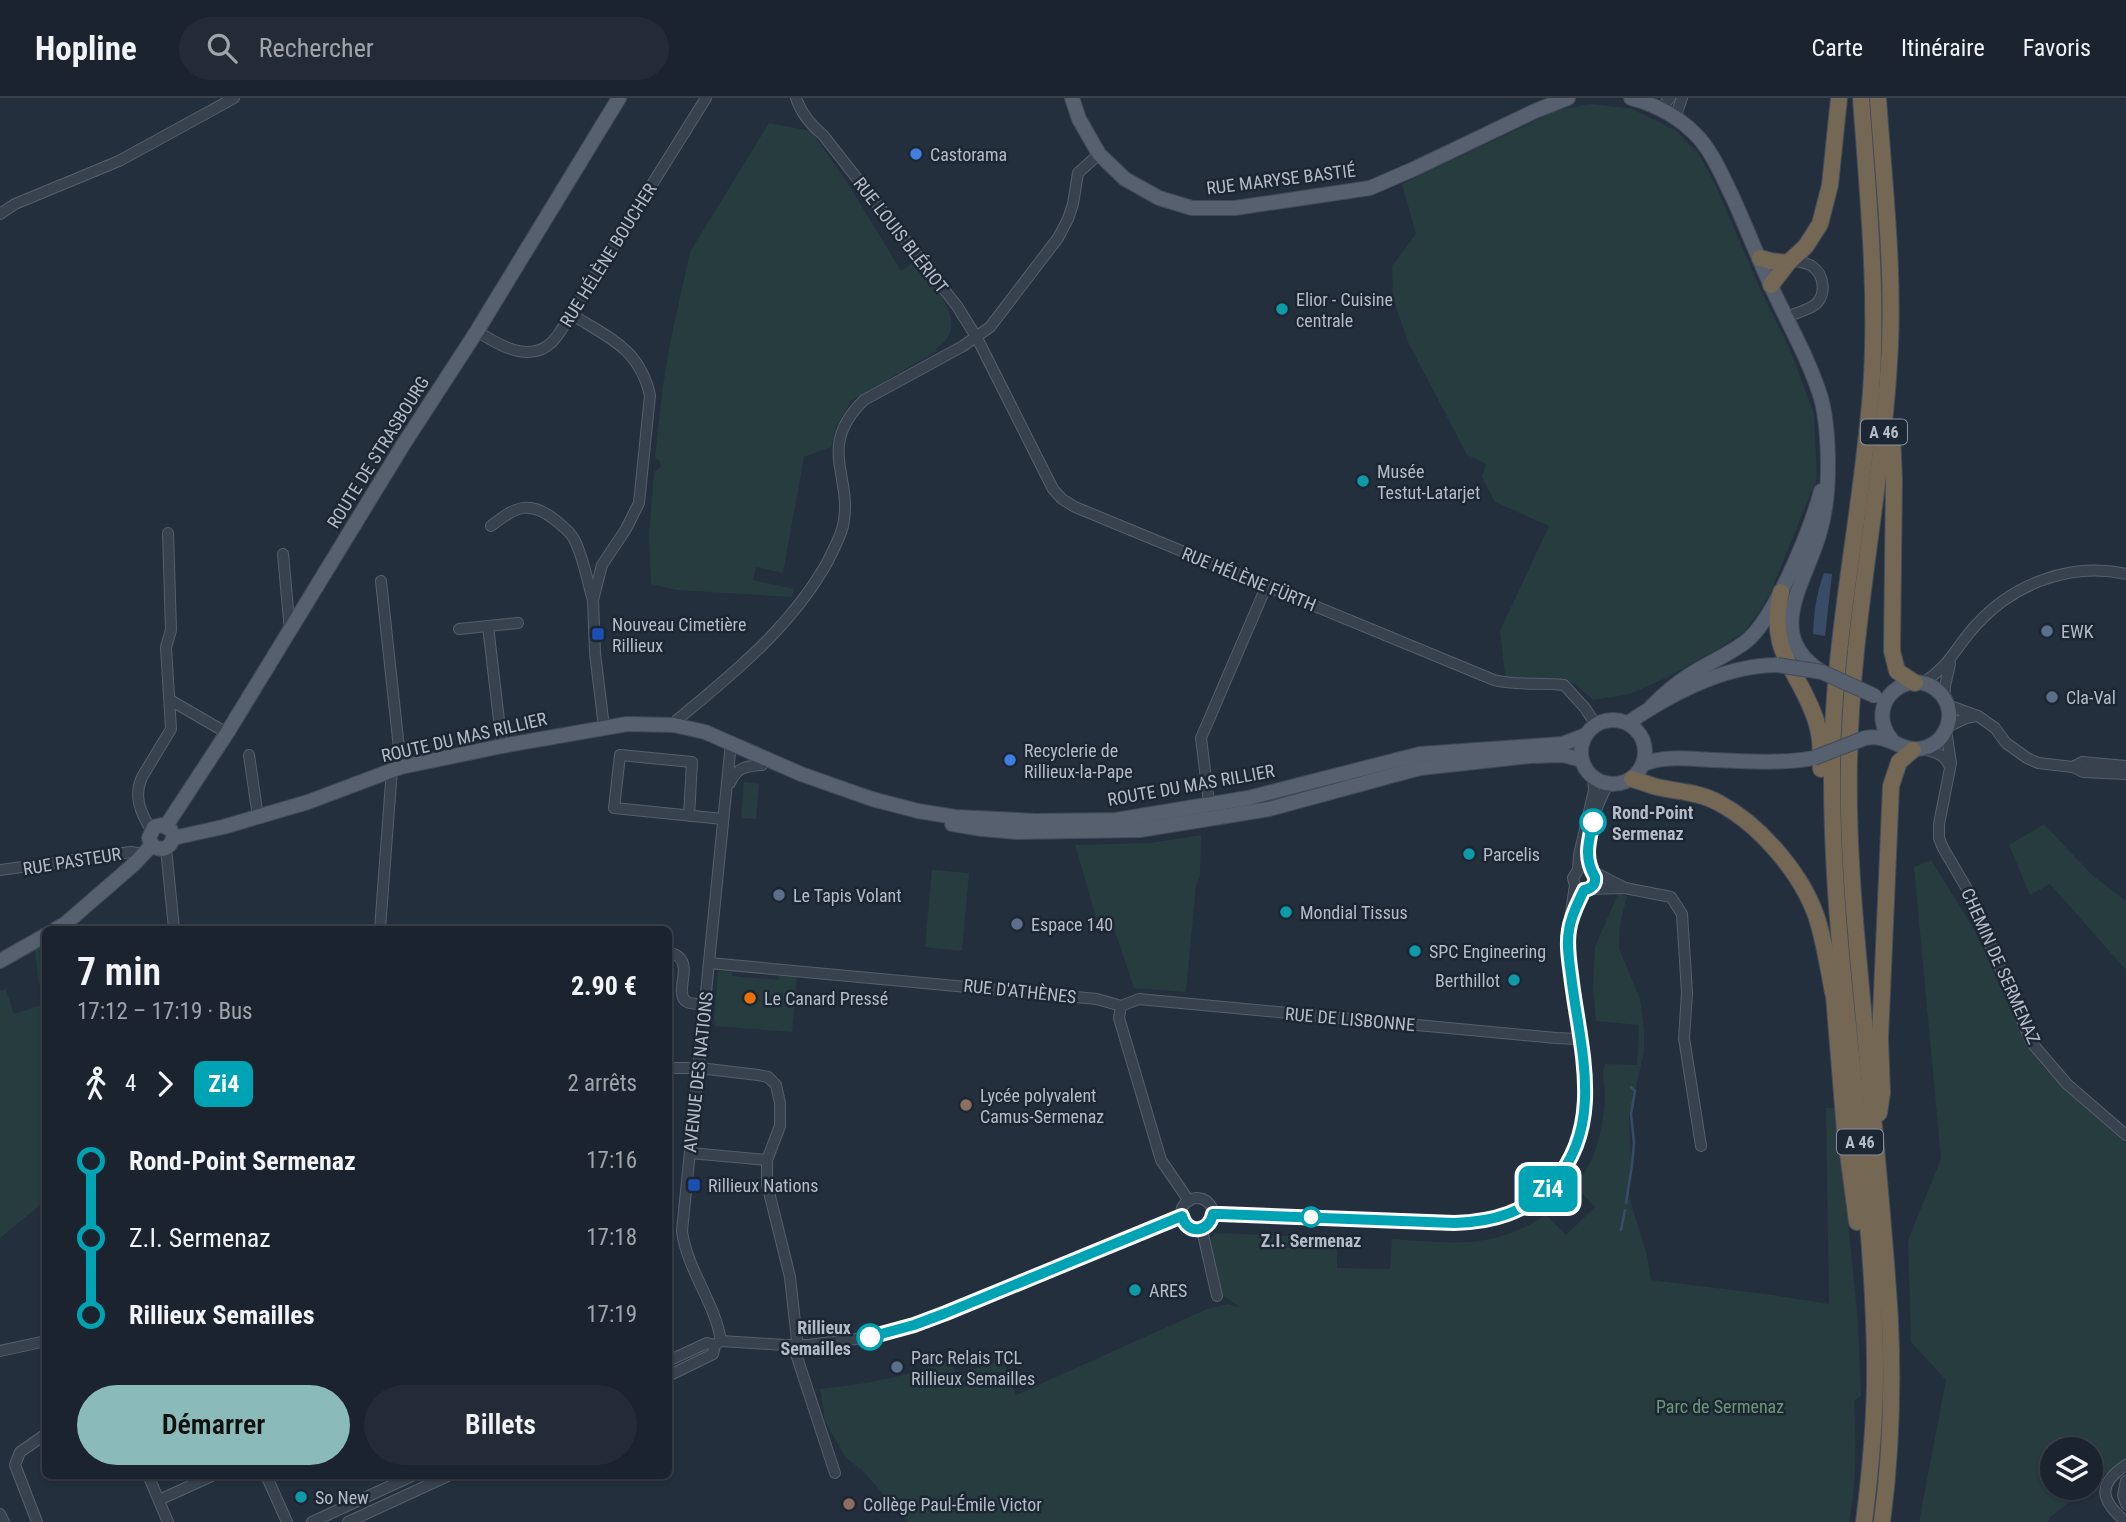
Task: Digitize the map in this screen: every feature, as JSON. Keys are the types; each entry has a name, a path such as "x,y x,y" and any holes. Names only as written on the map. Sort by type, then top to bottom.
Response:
{"highway":[{"path":"1771,285 1813,238 1822,216 1832,169 1839,98"},
{"name":"A 46","path":"1861,98 1870,219 1873,358 1867,428 1838,647 1833,702 1832,778 1844,993 1866,1202 1874,1323 1872,1435 1864,1522"},
{"name":"A 46","path":"1878,98 1886,203 1890,359 1880,467 1855,650 1849,765 1856,940 1886,1258 1893,1384 1888,1474 1882,1522"},
{"path":"1760,258 1790,261"},
{"path":"1890,359 1894,479 1892,651 1897,671 1918,683"},
{"path":"1781,592 1777,617 1778,637 1786,659 1810,704 1819,733 1823,849 1833,993 1845,1131 1860,1250 1872,1435"},
{"path":"1875,1136 1882,1093 1880,1038 1891,786 1899,762 1917,749"},
{"path":"1632,779 1657,787 1701,795 1718,802 1740,817 1779,855 1803,888 1818,923 1833,993"}],"main road":[{"name":"ROUTE DE STRASBOURG","path":"61,926 160,842 620,98"},
{"name":"RUE MARYSE BASTIÉ","path":"1072,98 1079,119 1099,154 1125,178 1159,198 1192,208 1235,208 1370,188 1535,111 1569,98"},
{"path":"1631,98 1665,103 1675,118 1705,146 1726,183 1820,397 1826,426 1827,501 1792,609 1791,624 1792,636 1801,657 1822,672"},
{"path":"1651,707 1687,676 1745,642 1758,629 1781,592 1814,513 1828,464"},
{"path":"1628,723 1651,707 1726,674 1751,667 1777,665 1822,672 1882,695 1918,683 1935,689 1946,702 1949,712 1946,729 1936,743 1917,749 1901,746 1882,737 1865,738 1814,758 1795,761 1672,758 1656,759 1643,764"},
{"path":"1882,695 1883,725 1892,740"},
{"path":"1612,720 1628,723 1636,729 1645,746 1643,764 1632,779 1624,783 1608,784 1593,778 1586,770 1581,751 1591,730 1612,720"},
{"name":"ROUTE DU MAS RILLIER","path":"151,830 158,825 160,842 308,802 396,768 604,727 643,723 680,727 872,799 918,811 955,817 1036,821 1116,820 1269,809 1420,768 1530,756 1563,755 1582,760"},
{"name":"ROUTE DU MAS RILLIER","path":"730,746 762,765 899,814 982,830 1109,832 1140,830 1210,812 1260,795 1420,754 1562,744 1591,730"},
{"path":"0,961 42,937"}],"street":[{"path":"0,214 15,204 119,161 233,98"},
{"name":"RUE HÉLÈNE BOUCHER","path":"477,331 501,347 516,352 543,349 550,343 571,314 706,98"},
{"path":"1675,118 1682,98"},
{"name":"RUE LOUIS BLÉRIOT","path":"795,100 813,127 823,135 957,306 976,338"},
{"path":"680,727 677,720 734,672 784,624 821,572 843,527 845,507 837,456 842,432 853,411 873,395 976,338 990,327 1058,238 1073,204 1078,173 1099,154"},
{"path":"1786,317 1816,304 1822,295 1823,285 1813,266 1790,261"},
{"path":"571,314 626,349 638,362 650,395 639,503 626,529 602,565 593,600"},
{"name":"RUE HÉLÈNE FÜRTH","path":"976,338 1053,489 1062,499 1075,507 1494,680 1513,685 1564,685 1585,708 1591,730"},
{"path":"491,526 509,512 532,507 545,512 573,537 593,600 595,653 604,727"},
{"path":"151,830 138,803 138,786 171,729 166,647 171,630 168,533"},
{"path":"284,554 290,631"},
{"path":"1918,683 1938,674 1992,610 2044,578 2084,572 2126,573"},
{"path":"380,926 396,768 381,581"},
{"path":"1210,812 1201,738 1266,587"},
{"path":"459,629 518,623"},
{"path":"488,626 502,746"},
{"path":"1955,654 1948,670 1946,702 1979,716 1995,728 2006,743 2026,758 2038,763 2073,767 2082,772 2126,774"},
{"path":"170,700 227,733"},
{"path":"1946,729 1966,718 1979,716"},
{"name":"CHEMIN DE SERMENAZ","path":"1946,729 1950,767 1939,824 1939,838 1943,848 1967,890 2031,1042 2067,1084 2126,1135"},
{"name":"AVENUE DES NATIONS","path":"718,1343 719,1325 684,1248 683,1215 730,746"},
{"path":"1917,749 1937,752 1950,767"},
{"path":"249,755 258,817"},
{"path":"689,816 692,762 620,755 614,808 689,816 723,819"},
{"path":"2073,767 2082,762 2126,766"},
{"name":"AVENUE DES NATIONS","path":"726,796 736,771 743,767 762,765"},
{"path":"1213,1214 1481,1222 1502,1217 1532,1202 1549,1188 1574,1152 1585,1110 1586,1092 1568,950 1572,916 1583,888 1595,883 1595,877 1587,870 1579,855 1594,790 1593,778"},
{"path":"1587,870 1591,831 1608,784"},
{"path":"160,842 174,926"},
{"name":"RUE PASTEUR","path":"0,870 131,852 160,842"},
{"path":"1587,870 1573,878 1583,888 1625,888 1671,897 1682,914 1687,993 1684,1038 1701,1146"},
{"path":"1587,870 1625,888"},
{"path":"672,953 683,962 684,1000 705,1005"},
{"name":"RUE D'ATHÈNES","path":"709,963 1097,999 1121,1006"},
{"name":"RUE DE LISBONNE","path":"1121,1006 1139,999 1579,1039"},
{"path":"1121,1006 1119,1018 1161,1160 1189,1201"},
{"path":"672,1068 699,1068 758,1075 768,1077 776,1085 780,1103 780,1126 767,1160 767,1184 790,1277 795,1351 835,1473"},
{"path":"690,1153 767,1160"},
{"path":"1200,1198 1210,1204 1213,1214 1210,1224 1202,1230 1186,1226 1182,1216 1183,1208 1189,1201 1200,1198"},
{"path":"672,1359 707,1343 796,1345 863,1338 914,1325 1182,1216"},
{"path":"1202,1230 1217,1296"},
{"path":"0,1351 42,1342"},
{"path":"672,1374 713,1354 718,1343"},
{"path":"37,1522 15,1465 20,1452 42,1437"},
{"path":"2126,1465 2111,1476 2106,1491 2112,1510 2126,1522"},
{"path":"150,1479 168,1522"},
{"path":"159,1500 205,1479"},
{"path":"268,1479 287,1522"},
{"path":"312,1522 405,1479"},
{"path":"348,1522 441,1479"},
{"path":"2126,1481 2123,1495 2126,1504"},
{"path":"0,1514 4,1522"}],"green space":[{"path":"1592,104 1632,109 1675,130 1699,154 1791,352 1814,414 1817,478 1769,596 1746,631 1666,678 1630,694 1593,700 1575,684 1557,679 1506,684 1500,631 1549,526 1495,502 1482,477 1486,464 1467,455 1408,342 1393,298 1392,266 1416,234 1402,184 1558,110"},
{"path":"769,123 811,131 847,182 901,271 914,262 939,293 950,316 951,328 947,339 937,351 852,400 836,427 831,447 804,457 783,573 756,567 753,580 794,589 792,597 677,590 651,584 649,535 654,472 661,467 660,461 655,458 670,343 690,252"},
{"path":"744,782 759,784 756,819 741,818"},
{"path":"2044,824 2092,875 2126,901 2126,970 2050,884 2030,895 2009,845"},
{"path":"1201,835 1200,875 1196,885 1186,992 1134,988 1114,928 1099,927 1075,845 1151,843"},
{"path":"1931,860 1974,929 2025,1040 2044,1068 2126,1143 2126,1460 2103,1476 2103,1437 2040,1437 2040,1500 2072,1500 2049,1518 2049,1522 1919,1522 1946,1380 1911,1342 1908,1240 1941,1159 1914,867"},
{"path":"932,870 969,873 962,951 925,947"},
{"name":"Parc de Sermenaz","path":"1618,894 1627,896 1620,924 1619,948 1640,999 1644,1029 1644,1051 1629,1118 1631,1162 1628,1184 1651,1280 1829,1304 1826,1108 1837,1107 1858,1323 1861,1396 1854,1401 1855,1462 1849,1522 908,1522 862,1470 846,1458 825,1421 820,1389 886,1379 950,1360 957,1376 1002,1359 1016,1395 1207,1309 1228,1304 1241,1308 1222,1295 1209,1240 1216,1233 1337,1238 1337,1268 1390,1269 1392,1239 1471,1242 1508,1234 1546,1215 1566,1235 1595,1207 1575,1186 1593,1156 1600,1133 1605,1097 1605,1064 1637,1065 1639,1025 1596,1021 1593,989 1595,947"},
{"path":"42,945 42,991 38,980 35,950"},
{"path":"718,971 732,972 732,976 778,980 779,974 797,975 792,1032 715,1026"},
{"path":"6,989 14,1014 42,1005 42,1203 0,1238 0,991"}],"water":[{"path":"1824,573 1832,574 1825,636 1813,634 1816,603"}],"waterway":[{"path":"1626,1203 1634,1143 1631,1114 1635,1091 1631,1087"},
{"path":"1621,1230 1625,1210"}],"bus line":[{"name":"Zi4","path":"870,1337 946,1313 1182,1216 1186,1226 1196,1230 1206,1228 1213,1220 1213,1214 1481,1222 1502,1217 1537,1199 1559,1177 1570,1159 1582,1128 1585,1110 1586,1092 1568,950 1572,916 1584,890 1595,883 1587,856 1593,822"}],"place":[{"name":"Castorama","path":"916,154"},
{"name":"Elior - Cuisine centrale","path":"1282,309"},
{"name":"Musée Testut-Latarjet","path":"1363,481"},
{"name":"EWK","path":"2047,631"},
{"name":"Nouveau Cimetière Rillieux","path":"598,634"},
{"name":"Cla-Val","path":"2052,697"},
{"name":"Recyclerie de Rillieux-la-Pape","path":"1010,760"},
{"name":"Rond-Point Sermenaz","path":"1593,822"},
{"name":"Parcelis","path":"1469,854"},
{"name":"Le Tapis Volant","path":"779,895"},
{"name":"Mondial Tissus","path":"1286,912"},
{"name":"Espace 140","path":"1017,924"},
{"name":"SPC Engineering","path":"1415,951"},
{"name":"Berthillot","path":"1514,980"},
{"name":"Le Canard Pressé","path":"750,998"},
{"name":"Lycée polyvalent Camus-Sermenaz","path":"966,1105"},
{"name":"Rillieux Nations","path":"694,1185"},
{"name":"Z.I. Sermenaz","path":"1311,1217"},
{"name":"ARES","path":"1135,1290"},
{"name":"Rillieux Semailles","path":"870,1337"},
{"name":"Parc Relais TCL Rillieux Semailles","path":"897,1367"},
{"name":"So New","path":"301,1497"},
{"name":"Collège Paul-Émile Victor","path":"849,1504"}]}
